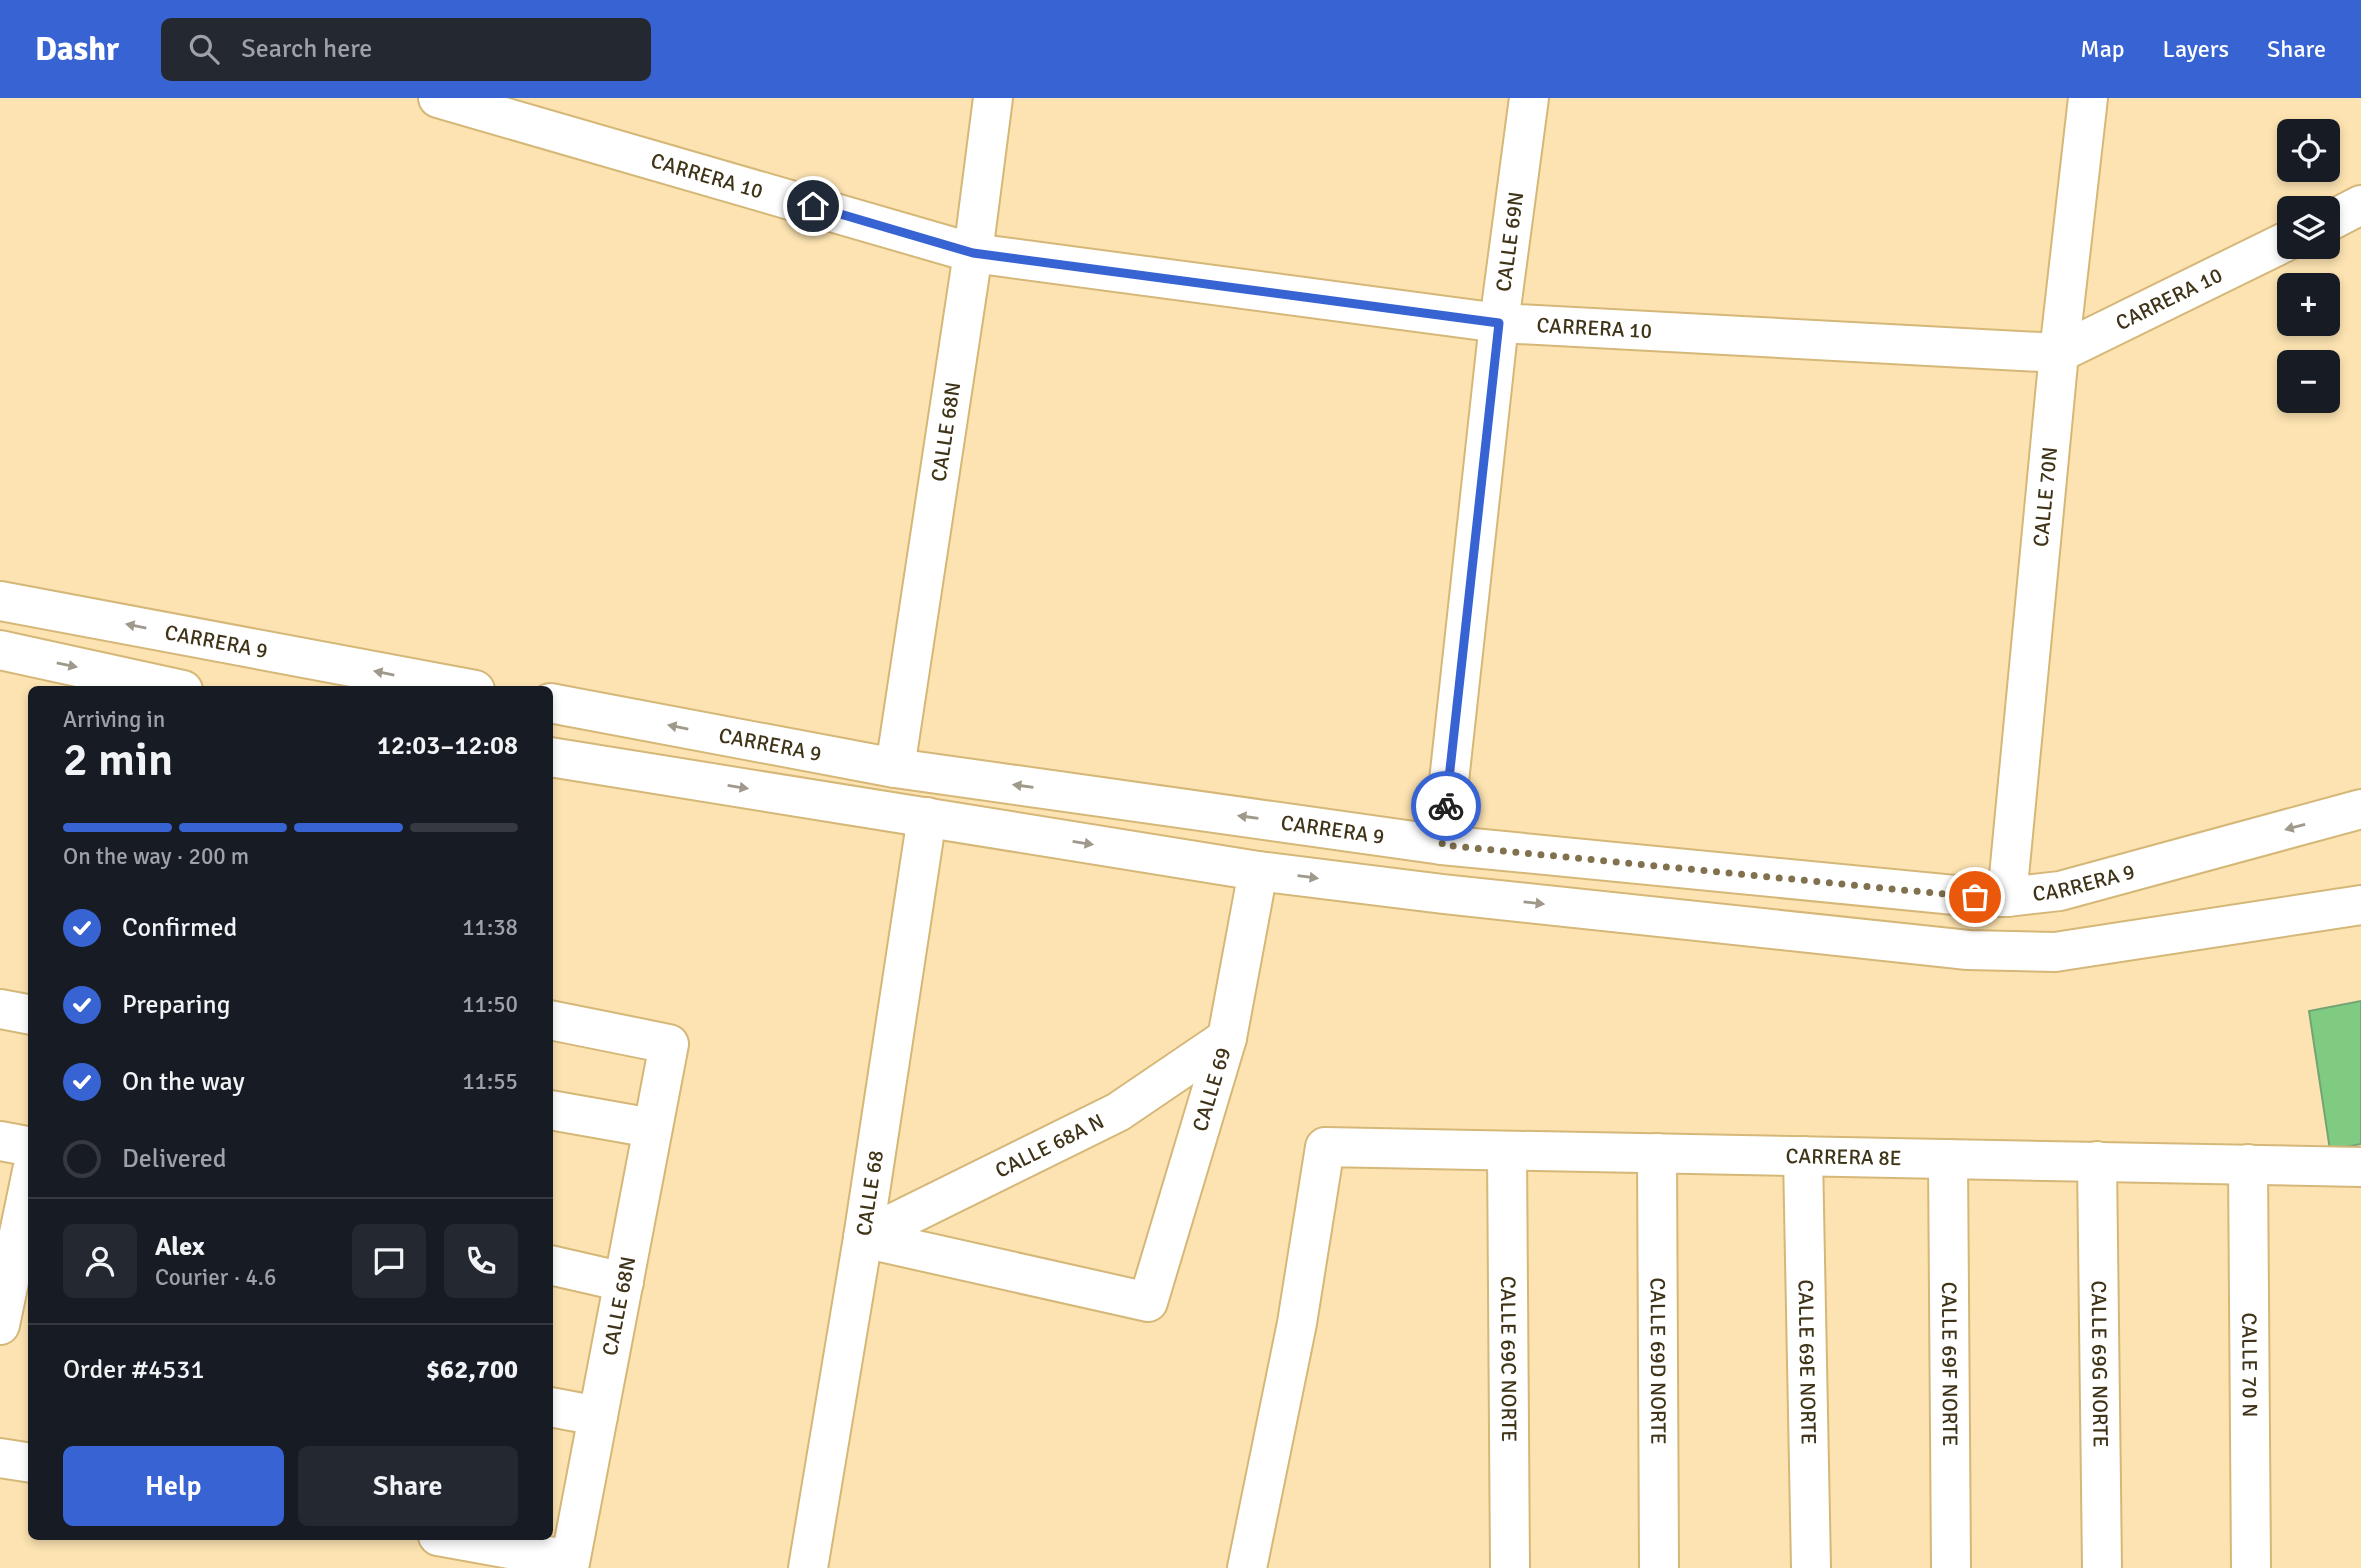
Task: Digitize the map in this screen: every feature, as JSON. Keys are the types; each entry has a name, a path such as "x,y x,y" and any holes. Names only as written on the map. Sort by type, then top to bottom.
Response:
{"street":[{"name":"CARRERA 10","path":"438,98 973,253 1499,323 2059,353 2277,246"},
{"name":"CALLE 68N","path":"895,768 973,253 993,98"},
{"name":"CALLE 69N","path":"1442,845 1499,323 1529,98"},
{"name":"CALLE 70N","path":"2007,897 2059,353 2088,98"},
{"path":"2340,216 2361,205"},
{"name":"CARRERA 9","path":"0,601 454,686"},
{"path":"0,650 165,686"},
{"name":"CARRERA 9","path":"553,704 895,768 1442,845 1961,895 2007,897 2060,891 2361,809"},
{"path":"553,757 1258,871 1940,947 2054,952 2361,905"},
{"name":"CALLE 68","path":"808,1568 863,1238 927,817"},
{"name":"CALLE 69","path":"863,1238 1147,1302 1227,1038 1258,871"},
{"path":"0,1009 28,1014"},
{"name":"CALLE 68N","path":"553,1021 669,1044 570,1564"},
{"name":"CALLE 68A N","path":"863,1238 1118,1112 1227,1038"},
{"path":"553,1111 652,1128"},
{"path":"0,1141 28,1146"},
{"name":"CARRERA 8E","path":"1247,1568 1297,1323 1325,1147 2361,1167"},
{"name":"CALLE 69C NORTE","path":"1507,1151 1510,1568"},
{"name":"CALLE 69D NORTE","path":"1657,1153 1660,1568"},
{"name":"CALLE 69E NORTE","path":"1803,1156 1811,1568"},
{"name":"CALLE 69F NORTE","path":"1948,1159 1951,1568"},
{"name":"CALLE 69G NORTE","path":"2098,1161 2102,1568"},
{"name":"CALLE 70 N","path":"2248,1164 2251,1568"},
{"path":"9,1310 28,1195"},
{"path":"553,1266 624,1282"},
{"path":"553,1408 597,1416"},
{"path":"0,1458 28,1463"},
{"path":"457,1540 570,1564"}],"building":[{"path":"2361,1001 2361,1144 2330,1150 2309,1011"}],"way so far":[{"path":"1446,806 1442,845 1975,897"}],"route":[{"path":"813,206 973,253 1499,323 1446,806"}]}
